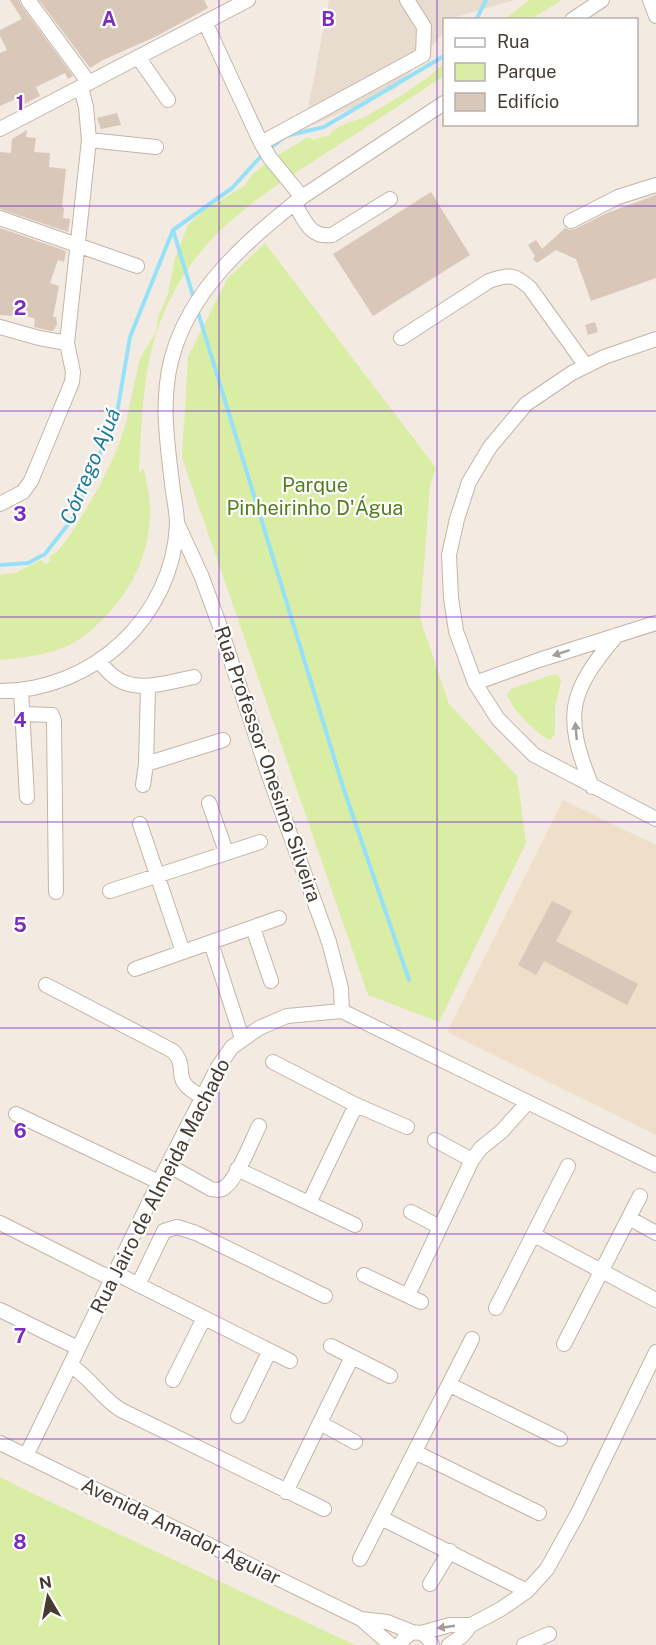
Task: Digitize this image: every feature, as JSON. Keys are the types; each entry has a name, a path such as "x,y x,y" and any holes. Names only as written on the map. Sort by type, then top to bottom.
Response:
{"street":[{"path":"0,504 23,492 36,472 72,382 73,372 67,343 89,140 85,85 28,0"},
{"path":"0,129 248,0"},
{"path":"261,143 423,55 424,27 407,0"},
{"path":"575,18 602,0"},
{"path":"650,0 656,16"},
{"path":"205,22 261,143 298,200 311,229 317,235 322,237 332,235 390,200"},
{"path":"138,57 168,100"},
{"path":"0,691 21,691 53,683 99,661 132,634 163,586 171,562 177,523 165,425 165,390 171,359 185,321 203,292 251,238 298,200 443,104"},
{"path":"89,140 156,147"},
{"path":"571,221 618,197 656,185"},
{"path":"0,218 136,266"},
{"path":"401,338 489,281 504,276 519,278 530,288 586,366"},
{"path":"0,327 67,343"},
{"path":"655,341 604,357 572,373 526,404 490,447 469,482 449,555 449,576 456,631 476,683 498,719 534,755 656,819"},
{"name":"Rua Professor Onesimo Silveira","path":"177,523 201,575 218,621 268,773 329,942 341,988 342,1011"},
{"path":"476,683 656,623"},
{"path":"592,787 578,753 574,712 578,690 617,635"},
{"path":"99,661 111,675 120,681 148,686 194,678"},
{"path":"143,785 147,764 148,686"},
{"path":"21,691 27,797"},
{"path":"23,714 51,715 54,721 56,892"},
{"path":"147,764 223,740"},
{"path":"209,803 226,852"},
{"path":"140,825 183,952"},
{"path":"110,891 261,842"},
{"path":"135,969 279,918"},
{"path":"253,928 271,981"},
{"path":"211,943 242,1038"},
{"path":"46,985 173,1051 178,1056 184,1085 203,1097"},
{"path":"342,1011 656,1165"},
{"name":"Rua Jairo de Almeida Machado","path":"26,1456 159,1182 218,1067 232,1047 259,1028 287,1016 342,1011"},
{"path":"273,1062 356,1105 407,1127"},
{"path":"408,1295 472,1160 481,1148 502,1131 528,1102"},
{"path":"309,1203 356,1105"},
{"path":"16,1114 159,1182"},
{"path":"168,1165 205,1186 219,1190 225,1188 237,1170 259,1126"},
{"path":"435,1140 472,1160"},
{"path":"496,1308 568,1166"},
{"path":"237,1170 355,1226"},
{"path":"564,1344 640,1196"},
{"path":"411,1212 440,1227"},
{"path":"629,1218 656,1233"},
{"path":"0,1223 113,1276 138,1285 290,1361"},
{"path":"138,1285 164,1232 177,1227 195,1233 326,1296"},
{"path":"534,1235 656,1300"},
{"path":"364,1275 421,1302"},
{"path":"0,1310 78,1348"},
{"path":"173,1380 204,1318"},
{"path":"360,1559 472,1339"},
{"path":"331,1346 390,1376"},
{"path":"238,1416 269,1352"},
{"path":"449,1645 462,1636 471,1625 501,1609 526,1591 547,1569 560,1548 656,1352"},
{"path":"286,1491 352,1357"},
{"path":"70,1365 110,1403 121,1410 324,1509"},
{"path":"450,1386 560,1439"},
{"path":"320,1423 355,1442"},
{"name":"Avenida Amador Aguiar","path":"0,1443 361,1619 391,1645"},
{"path":"415,1452 539,1513"},
{"path":"381,1518 526,1591"},
{"path":"430,1584 450,1551"},
{"name":"Avenida Amador Aguiar","path":"361,1619 387,1622 417,1633"},
{"path":"400,1645 404,1637 429,1629 450,1625 471,1625"},
{"path":"417,1633 428,1637 432,1645"},
{"path":"524,1645 549,1634"}],"shaded area":[{"path":"329,0 515,0 456,18 443,18 443,33 397,88 304,129"},
{"path":"563,800 656,845 656,1135 447,1032"}],"green space":[{"path":"529,0 562,0 533,18 506,18"},
{"path":"443,64 443,77 296,172 247,207 206,246 188,269 172,295 159,325 146,379 139,472 144,469 150,500 150,521 148,537 139,566 115,606 90,631 75,642 48,653 0,660 0,575 15,573 41,560 46,564 50,561 49,557 58,551 71,534 99,487 125,427 140,358 156,332 158,317 168,294 175,258 188,225 203,211 244,186 252,175 270,160 308,137 314,140 329,136 340,126 368,115"},
{"name":"Parque Pinheirinho D'Água","path":"265,243 436,468 430,485 420,618 449,704 517,776 526,843 439,1022 368,995 182,458 188,357 227,279"},
{"path":"554,674 559,676 561,681 555,708 555,734 550,740 538,733 525,720 513,706 507,694 511,689"},
{"path":"0,1477 21,1488 355,1645 0,1645"}],"building":[{"path":"10,0 19,0 73,76 68,79 65,73 36,87 40,96 24,104 20,97 0,106 0,53 7,50 0,36 0,30 22,19"},
{"path":"39,0 204,0 208,8 157,36 90,68"},
{"path":"117,113 121,125 101,129 97,118"},
{"path":"27,130 26,137 36,138 34,152 50,153 49,167 66,169 62,207 64,208 63,218 70,219 68,232 0,209 0,152 11,153 12,139"},
{"path":"431,192 470,255 373,316 333,254"},
{"path":"656,195 656,278 591,301 576,259 556,250 537,263 533,259 535,256 528,245 536,240 542,249 565,228 575,229 607,213"},
{"path":"0,228 66,251 64,262 58,260 50,283 59,286 53,317 56,317 57,324 54,330 34,327 35,319 30,317 0,315"},
{"path":"595,322 598,332 588,335 585,325"},
{"path":"552,901 572,911 556,941 638,984 627,1005 544,961 536,975 518,965"}],"waterway":[{"name":"Córrego Ajuá","path":"477,18 486,0"},
{"name":"Córrego Ajuá","path":"269,149 286,136 324,127 443,57"},
{"name":"Córrego Ajuá","path":"0,565 28,563 45,554 73,518 117,413 130,337 173,230 232,188 263,154"},
{"path":"173,230 194,299"},
{"path":"197,309 343,787 409,980"}]}
